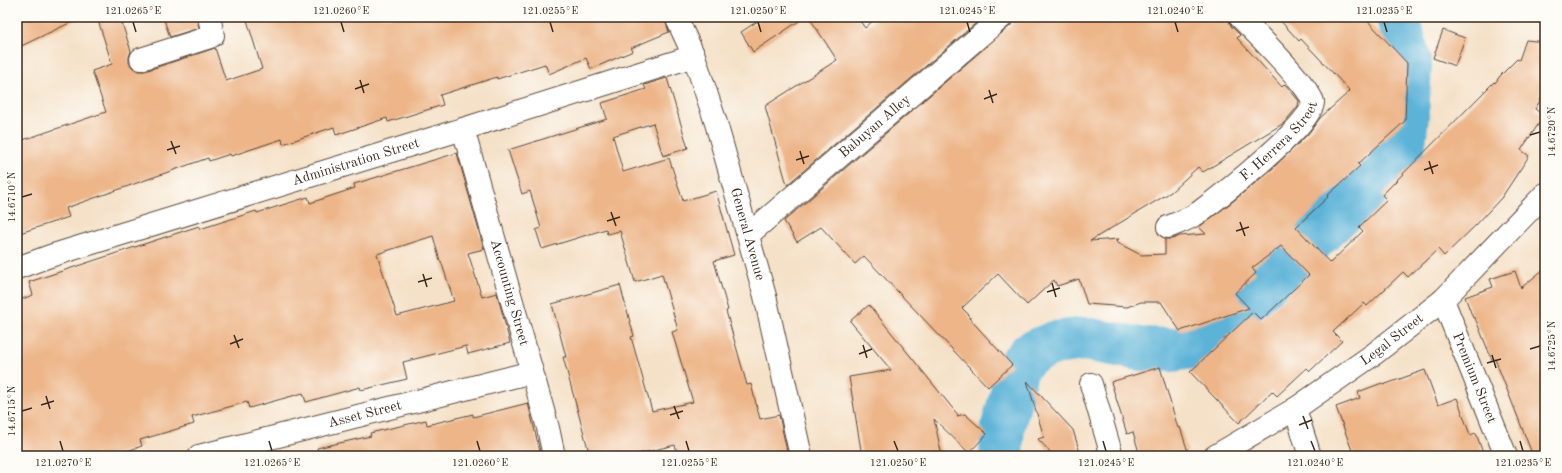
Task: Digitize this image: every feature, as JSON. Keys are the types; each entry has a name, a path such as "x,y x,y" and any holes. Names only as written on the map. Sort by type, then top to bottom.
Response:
{"street":[{"path":"141,59 210,37 214,32 209,17"},
{"name":"General Avenue","path":"676,17 694,56 716,123 748,235 764,296 801,456"},
{"name":"Babuyan Alley","path":"748,235 1002,17"},
{"name":"F. Herrera Street","path":"1168,227 1196,214 1236,184 1295,130 1311,111 1313,102 1309,92 1240,17"},
{"name":"Administration Street","path":"17,268 50,256 463,129 694,56"},
{"name":"Accounting Street","path":"463,129 548,428 554,456"},
{"name":"Legal Street","path":"1215,456 1295,409 1374,354 1443,300 1545,194"},
{"name":"Premium Street","path":"1443,300 1506,456"},
{"name":"Asset Street","path":"199,456 532,372"},
{"path":"1091,384 1112,456"},
{"path":"1295,409 1310,456"}],"building":[{"path":"17,17 82,17 17,48"},
{"path":"97,17 120,17 131,51 129,63 138,71 145,71 215,48 226,81 262,69 246,17 664,17 669,32 631,48 633,51 591,69 586,58 549,74 545,64 440,95 443,105 388,122 387,118 336,135 334,127 283,144 282,139 231,156 230,154 209,161 208,158 66,208 69,217 17,234 17,142 106,112 92,71 112,64"},
{"path":"163,17 197,17 199,28 170,37"},
{"path":"764,17 805,17 753,52 741,32"},
{"path":"809,17 857,17 865,28 877,17 983,17 787,185 765,106 837,60"},
{"path":"1014,17 1228,17 1231,26 1240,35 1237,38 1282,87 1285,84 1299,101 1298,106 1284,123 1203,172 1198,167 1171,192 1090,241 1119,239 1116,242 1141,255 1165,254 1165,239 1206,234 1199,227 1272,169 1308,134 1320,118 1350,91 1301,39 1299,41 1277,17 1364,17 1407,63 1405,121 1358,164 1360,166 1296,227 1330,263 1363,231 1359,227 1387,200 1382,195 1494,82 1495,83 1517,59 1519,60 1526,40 1545,42 1545,93 1535,109 1544,116 1521,150 1529,156 1502,197 1476,225 1444,256 1438,249 1408,277 1403,272 1367,306 1364,303 1333,332 1342,341 1310,371 1307,368 1277,396 1272,391 1239,423 1190,372 1253,312 1261,320 1309,275 1281,246 1252,268 1256,273 1235,293 1249,308 1180,331 1161,302 1141,302 1127,307 1087,304 1079,279 1057,286 1054,280 1027,305 998,274 962,308 971,317 969,318 1012,365 988,387 864,256 855,264 821,227 797,242 784,221 1010,26 1014,21"},
{"path":"1443,30 1465,38 1455,66 1433,58"},
{"path":"667,78 688,148 663,156 653,123 613,136 623,172 669,158 683,201 716,191 734,255 714,261 728,310 726,311 747,385 751,384 760,419 779,415 788,456 678,456 675,445 629,456 590,456 563,357 566,357 552,304 620,285 634,336 631,337 652,411 693,402 672,332 678,330 662,274 635,282 620,231 607,234 606,229 542,249 536,230 541,228 530,191 522,194 508,150 607,119 602,103 646,89 644,85"},
{"path":"457,153 484,249 468,253 482,297 497,293 510,343 468,354 466,346 403,362 407,379 361,390 360,387 306,402 303,393 249,408 247,402 192,417 194,424 140,440 142,446 111,456 17,456 17,301 33,295 29,282 199,226 200,229 256,211 257,213 308,197 310,203 355,188 354,184","holes":["433,236 454,301 397,316 377,254"]},
{"path":"1545,268 1545,456 1533,456 1495,359 1492,360 1465,297 1493,287 1490,279 1515,271 1521,288"},
{"path":"869,305 958,415 957,416 965,414 987,434 969,453 934,419 942,456 862,456 849,377 891,370 850,321"},
{"path":"1160,367 1178,428 1180,427 1188,452 1175,456 1140,456 1133,432 1127,434 1111,382"},
{"path":"1425,370 1438,405 1457,398 1470,435 1476,433 1484,456 1354,456 1336,407 1360,398 1358,392"},
{"path":"1027,381 1073,430 1081,456 1054,456 1038,439 1044,437"},
{"path":"528,403 541,456 318,456 317,448 371,436 370,433 426,420 427,425 473,414 473,417"}],"waterway":[{"path":"1001,456 1003,426 1012,393 1016,369 1030,353 1054,343 1085,339 1140,349 1172,350 1199,346 1384,174 1404,143 1407,117 1410,65 1398,17"}]}
